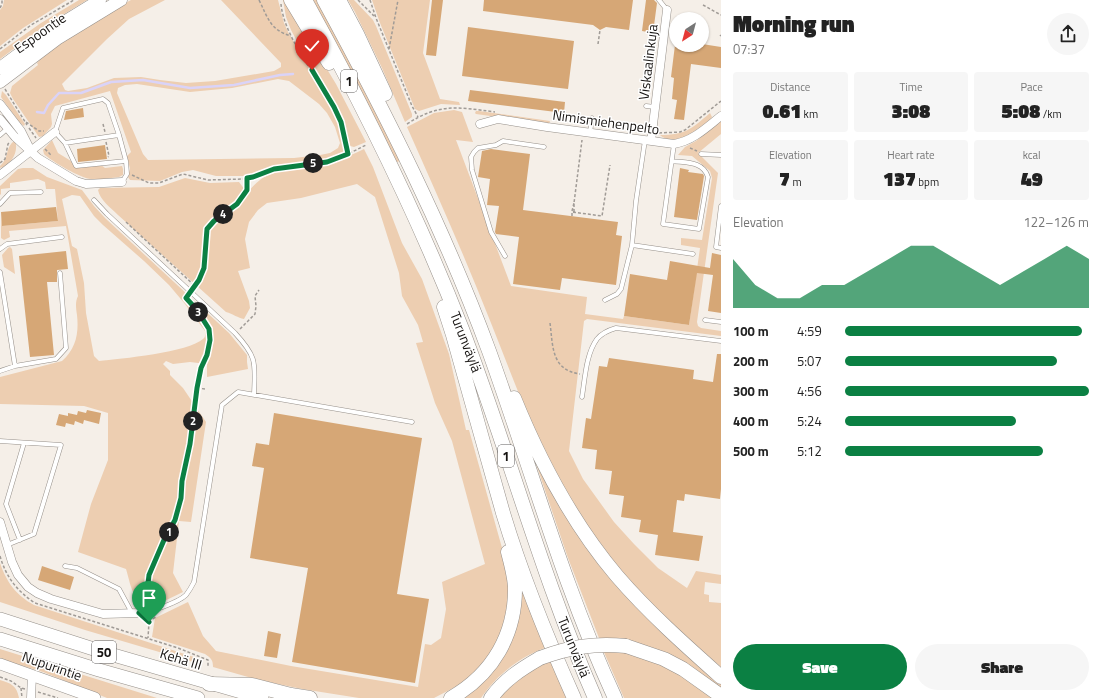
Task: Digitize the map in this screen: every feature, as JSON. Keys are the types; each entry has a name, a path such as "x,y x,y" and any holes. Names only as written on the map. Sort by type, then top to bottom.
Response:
{"highway":[{"path":"291,0 338,78 371,138 390,164"},
{"name":"Turunväylä","path":"304,0 348,80 390,164 414,216 462,330 495,420 545,572 563,621 595,698"},
{"name":"Turunväylä","path":"324,0 364,73 406,155 440,230 488,349 579,615 615,698"},
{"path":"339,0 357,34 397,119 406,155"},
{"path":"414,216 418,240 441,298 453,335 503,514 537,610 557,661 574,698"},
{"path":"488,349 506,377 530,434 554,484 596,549 636,598 721,677"},
{"path":"451,698 470,686 487,670 504,643 512,620 514,584 505,537 503,514"},
{"name":"Kehä III","path":"0,619 209,684 262,698"},
{"name":"50","path":"0,639 99,670 198,698"},
{"path":"491,698 505,681 518,670 540,658 562,650 598,645 626,646 664,659 683,669 721,696"},
{"path":"209,684 252,685 291,695 310,698"}],"main road":[{"name":"Espoontie","path":"0,68 51,30 100,0"},
{"name":"Espoontie","path":"2,85 56,39 120,0"},
{"name":"Nupurintie","path":"0,664 32,674 95,698"}],"street":[{"name":"Viskaalinkuja","path":"648,140 655,107 667,10"},
{"path":"0,104 11,125"},
{"name":"Nimismiehenpelto","path":"480,124 498,119 547,130 587,132 674,144 682,143 688,140 721,116"},
{"path":"0,118 21,131 31,151 38,158 82,184 93,185 122,182"},
{"path":"0,175 55,132"},
{"path":"0,522 12,562 18,575 28,587 51,599 103,614 135,613"},
{"path":"31,698 32,674"}],"lane":[{"path":"659,0 667,10"},
{"path":"122,182 126,178 127,174 126,161 108,103 103,99 63,108 55,132 64,143 76,166 126,161"},
{"path":"646,106 655,107"},
{"path":"587,132 592,118"},
{"path":"0,135 11,125"},
{"path":"64,143 119,135"},
{"path":"605,300 618,294 621,289 632,246 636,202 648,140"},
{"path":"505,256 491,232 472,170 471,157 478,148 496,145 503,141 544,147"},
{"path":"672,161 698,165 702,167 707,174 708,177 699,229 663,224 674,144"},
{"path":"701,154 721,154"},
{"path":"0,204 10,194 41,192"},
{"path":"94,200 247,346 255,364 254,395"},
{"path":"721,206 716,247 721,248"},
{"path":"0,249 7,244 62,237"},
{"path":"632,246 693,254"},
{"path":"0,272 15,366"},
{"path":"0,371 15,366 56,359 66,348 60,273"},
{"path":"706,320 721,322"},
{"path":"582,397 592,348 598,338 606,331 616,328 721,341"},
{"path":"65,566 78,568 119,589 135,613 147,613 185,596 194,582 222,405 238,392 412,422"},
{"path":"0,441 61,445 34,534 7,545"},
{"path":"20,540 6,504 24,442"}],"path":[{"path":"0,8 2,0"},
{"path":"0,49 31,25 74,0"},
{"path":"259,0 271,24 276,30 282,34 291,36"},
{"path":"280,0 281,11 291,36 334,107 341,122 348,154"},
{"path":"358,0 376,18"},
{"path":"370,0 389,50 418,117"},
{"path":"389,50 398,0"},
{"path":"703,5 721,15"},
{"path":"598,44 600,30"},
{"path":"2,85 41,144"},
{"path":"713,108 721,101"},
{"path":"407,124 436,109 463,107"},
{"path":"25,121 39,131 55,132"},
{"path":"572,216 587,132"},
{"path":"127,174 133,175 149,183 159,183 183,174 208,180 247,178 274,169 327,162 366,145"},
{"path":"573,212 602,216 610,165"},
{"path":"154,610 147,592 149,575 164,540 175,520 181,498 182,481 190,444 197,388 201,368 207,355 210,340 209,329 197,310 186,298 195,286 204,268 207,229 214,221 237,204 247,190 247,178"},
{"path":"125,222 195,286"},
{"path":"235,333 255,314 255,296 259,290"},
{"path":"550,323 556,359 569,372 586,375"},
{"path":"197,388 205,389"},
{"path":"135,613 149,622 148,638"},
{"path":"21,688 22,698"}],"shaded area":[{"path":"4,0 67,0 23,28 0,46 0,10 3,6"},
{"path":"79,0 87,0 43,27 0,59 0,52 41,23"},
{"path":"131,0 165,0 129,19 62,84 65,90 68,91 87,88 114,78 141,77 186,83 215,81 274,71 281,67 281,63 221,0 278,0 284,23 289,34 336,114 344,141 345,148 343,152 338,156 325,160 278,167 246,176 216,176 193,170 182,172 160,181 130,180 128,177 130,169 127,156 131,152 110,91 55,106 51,114 51,127 43,136 39,137 13,99 10,93 12,86 38,65 37,63 42,57 94,20","holes":["278,79 289,81 319,104 327,113 335,127 340,143 338,148 330,153 294,158 148,160 143,154 117,93 118,88 125,85 137,84 190,92 232,88"]},
{"path":"283,0 285,0 336,84 366,142 354,147 350,146 346,130 333,100 291,30 286,17"},
{"path":"310,0 317,0 402,160 395,163"},
{"path":"348,0 354,0 373,20 376,26 412,114 412,117 405,122 382,68"},
{"path":"372,0 430,0 423,53 440,99 459,102 460,105 441,104 419,111 415,109"},
{"path":"2,91 25,124 24,126 19,122 1,97"},
{"path":"454,110 462,112 473,142 456,140 511,286 587,297 585,314 623,319 624,316 689,325 700,248 681,245 681,238 702,240 712,178 710,171 692,156 678,155 685,147 696,141 721,121 721,134 698,153 718,173 697,322 698,326 701,328 721,331 721,336 587,319 584,321 569,451 583,479 614,522 658,568 687,588 696,571 721,575 721,584 705,582 704,594 709,595 709,602 721,603 721,667 672,626 618,568 573,506 546,456 534,430 461,249 407,127 434,113"},
{"path":"476,111 550,121 549,124 476,114"},
{"path":"710,113 712,117 711,119 687,136 673,140 666,139 660,135 676,134 688,130"},
{"path":"15,140 16,149 14,157 8,164 0,168 9,147"},
{"path":"52,140 58,153 71,161 76,168 101,165 105,168 122,166 123,175 105,179 94,179 74,173 44,154 43,150"},
{"path":"364,149 373,167 402,243 422,279 449,354 466,430 469,430 507,569 509,595 506,618 499,639 480,668 461,684 434,698 359,698 302,689 259,680 213,667 211,659 205,654 152,637 155,618 188,602 203,636 216,651 291,666 418,687 425,644 431,645 441,638 446,609 442,582 485,564 452,441 435,403 416,343 423,342 418,325 402,296 399,273 375,197 357,184 301,198 267,203 258,210 249,222 245,239 250,268 238,271 249,301 250,308 244,319 226,312 109,207 99,194 98,190 100,188 159,187 185,178 210,183 239,182 245,190 241,200 257,182 265,176 277,172 323,165"},
{"path":"33,168 47,177 82,190 105,218 229,333 247,355 248,369 207,377 207,364 190,362 173,364 166,361 163,364 170,371 170,375 183,388 206,422 191,522 179,521 173,573 183,592 152,607 139,593 135,595 126,569 78,552 91,504 108,460 108,413 84,406 0,404 0,377 62,361 71,351 76,340 78,322 76,301 78,296 66,226 9,231 10,237 4,240 1,238 1,212 2,226 58,221 55,189 46,189 45,182 38,179 10,183 10,188 1,189 0,195 0,186 18,169","holes":["72,195 80,196 94,216 169,285 205,331 204,338 195,344 184,348 154,354 99,361 94,356 86,313 84,283 77,249 72,246 62,199"]},
{"path":"10,247 12,249 15,274 4,267 2,255"},
{"path":"531,449 565,511 721,682 721,689 599,638 568,558"},
{"path":"0,563 6,577 17,593 34,605 200,659 197,662 193,662 85,630 0,602"},
{"path":"519,582 545,648 517,662 509,668 494,682 481,698 461,698 473,690 492,673 502,658"},
{"path":"0,649 157,698 107,698 43,672 0,659"},
{"path":"603,650 618,651 641,656 679,673 716,698 624,698"},
{"path":"551,660 568,698 498,698 530,668"},
{"path":"0,680 13,686 17,691 19,698 0,698"}],"building":[{"path":"432,0 443,0 436,56 426,55"},
{"path":"484,0 633,0 629,30 606,27 600,30 593,25 483,11"},
{"path":"646,0 654,0 657,3 653,33 642,31"},
{"path":"468,27 574,41 568,89 462,76"},
{"path":"709,45 721,47 721,68 691,64 684,120 674,119 677,100 672,99 674,78 671,77 674,52 709,52"},
{"path":"470,90 565,102 564,113 468,101"},
{"path":"83,108 84,117 64,120 66,111"},
{"path":"105,145 107,159 78,162 77,149"},
{"path":"491,149 530,154 523,210 618,222 616,235 622,236 616,285 562,278 560,290 513,284 519,237 496,234 495,232 499,206 487,205 490,179 478,177 482,151"},
{"path":"680,168 689,170 688,172 703,174 704,176 697,220 674,217"},
{"path":"56,207 58,221 2,226 1,212"},
{"path":"66,251 68,269 57,270 57,282 47,282 54,355 30,357 19,256"},
{"path":"712,253 721,255 721,313 708,311 713,275 697,273 689,325 624,316 630,274 667,280 670,261 710,268"},
{"path":"717,354 721,354 720,499 685,494 684,501 677,500 673,532 703,536 699,561 655,555 658,535 639,532 641,520 621,517 624,496 609,494 612,471 595,469 597,450 582,448 586,418 591,419 599,366 607,367 609,358 694,370 693,379 713,382"},
{"path":"87,410 101,413 99,424 84,420 83,424 75,421 74,425 66,423 65,427 56,425 59,414 68,416 68,413 77,415 78,411 86,413"},
{"path":"274,413 422,438 397,594 429,599 415,683 292,662 308,568 250,558 264,468 252,466 256,443 269,445"},
{"path":"42,566 74,577 70,590 38,580"},
{"path":"268,631 281,634 277,658 264,656"}],"waterway":[{"path":"37,112 44,113 48,105 59,93 81,93 111,82 143,80 190,88 234,85 280,75 293,74"}],"route":[{"path":"149,622 139,613 147,613 154,610 147,592 149,575 164,540 175,520 181,498 182,481 190,444 197,388 201,368 207,355 210,340 209,329 197,310 186,298 199,280 204,268 207,229 214,221 237,204 247,190 247,178 274,169 327,162 348,154 341,122 312,70"}]}
